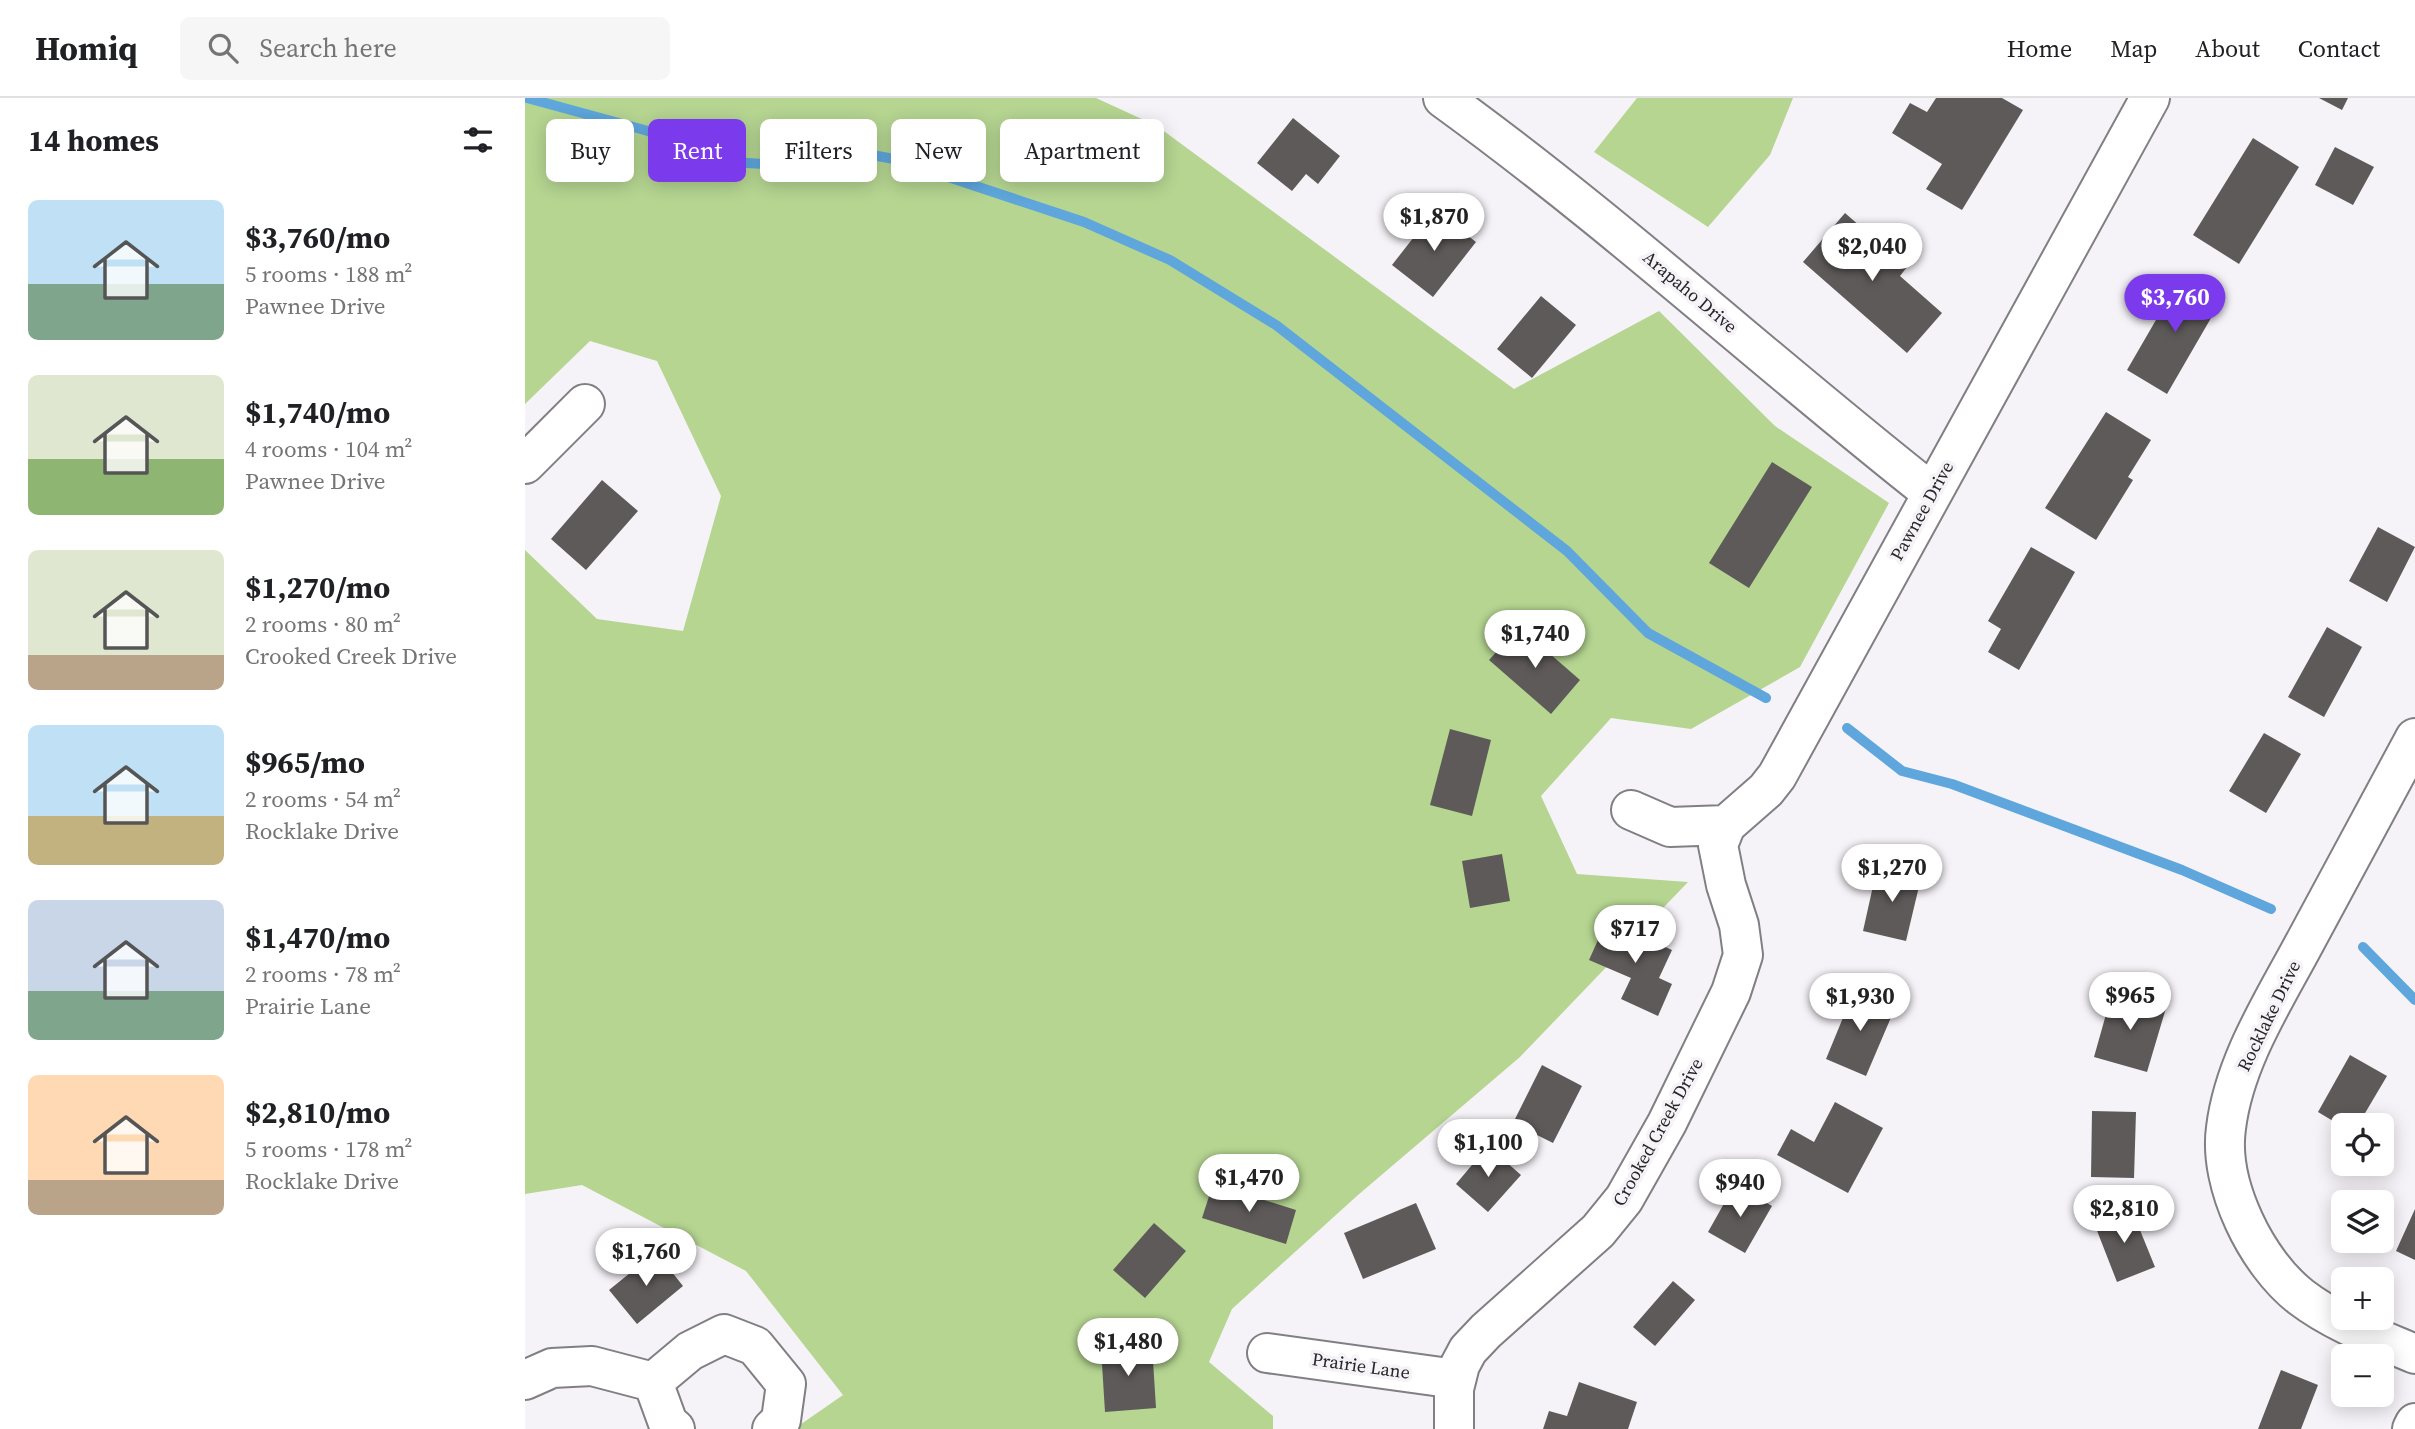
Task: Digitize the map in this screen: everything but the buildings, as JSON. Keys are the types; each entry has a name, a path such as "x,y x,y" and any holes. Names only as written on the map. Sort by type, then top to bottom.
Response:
{"street":[{"name":"Arapaho Drive","path":"1443,98 1505,142 1625,237 1863,439 1932,493"},
{"name":"Pawnee Drive","path":"1726,825 1766,790 1777,776 2150,98"},
{"path":"525,464 585,404"},
{"name":"Rocklake Drive","path":"2415,738 2254,1039 2232,1097 2225,1131 2227,1163 2234,1195 2242,1218 2270,1265 2300,1296 2324,1312 2415,1354"},
{"path":"1630,810 1670,827 1726,825"},
{"name":"Crooked Creek Drive","path":"1454,1429 1456,1380 1468,1350 1598,1231 1624,1199 1679,1099 1731,992 1744,955 1718,845 1726,825"},
{"path":"653,1382 690,1351 724,1334 755,1346 786,1384 781,1420 772,1429"},
{"name":"Prairie Lane","path":"1267,1353 1456,1380"},
{"path":"525,1380 552,1367 592,1366 653,1382"},
{"path":"653,1382 668,1423 675,1429"},
{"path":"2412,1429 2415,1423"}],"green space":[{"path":"525,98 1096,98 1142,119 1000,119 1000,182 1164,182 1164,131 1514,389 1659,311 1775,426 1889,503 1800,667 1691,729 1611,718 1541,796 1577,874 1688,882 1520,1057 1358,1195 1232,1309 1209,1362 1273,1416 1273,1429 794,1429 843,1395 746,1271 582,1185 525,1194 525,550 597,619 683,631 721,496 657,361 590,341 525,404"},
{"path":"1637,98 1793,98 1770,155 1708,227 1594,152"}],"waterway":[{"path":"527,98 648,131 731,162 764,164 861,153 894,159 1084,222 1170,260 1276,325 1567,551 1648,633 1766,698"},
{"path":"1847,728 1902,771 1952,784 2182,870 2271,909"},
{"path":"2363,947 2415,1000"}]}
